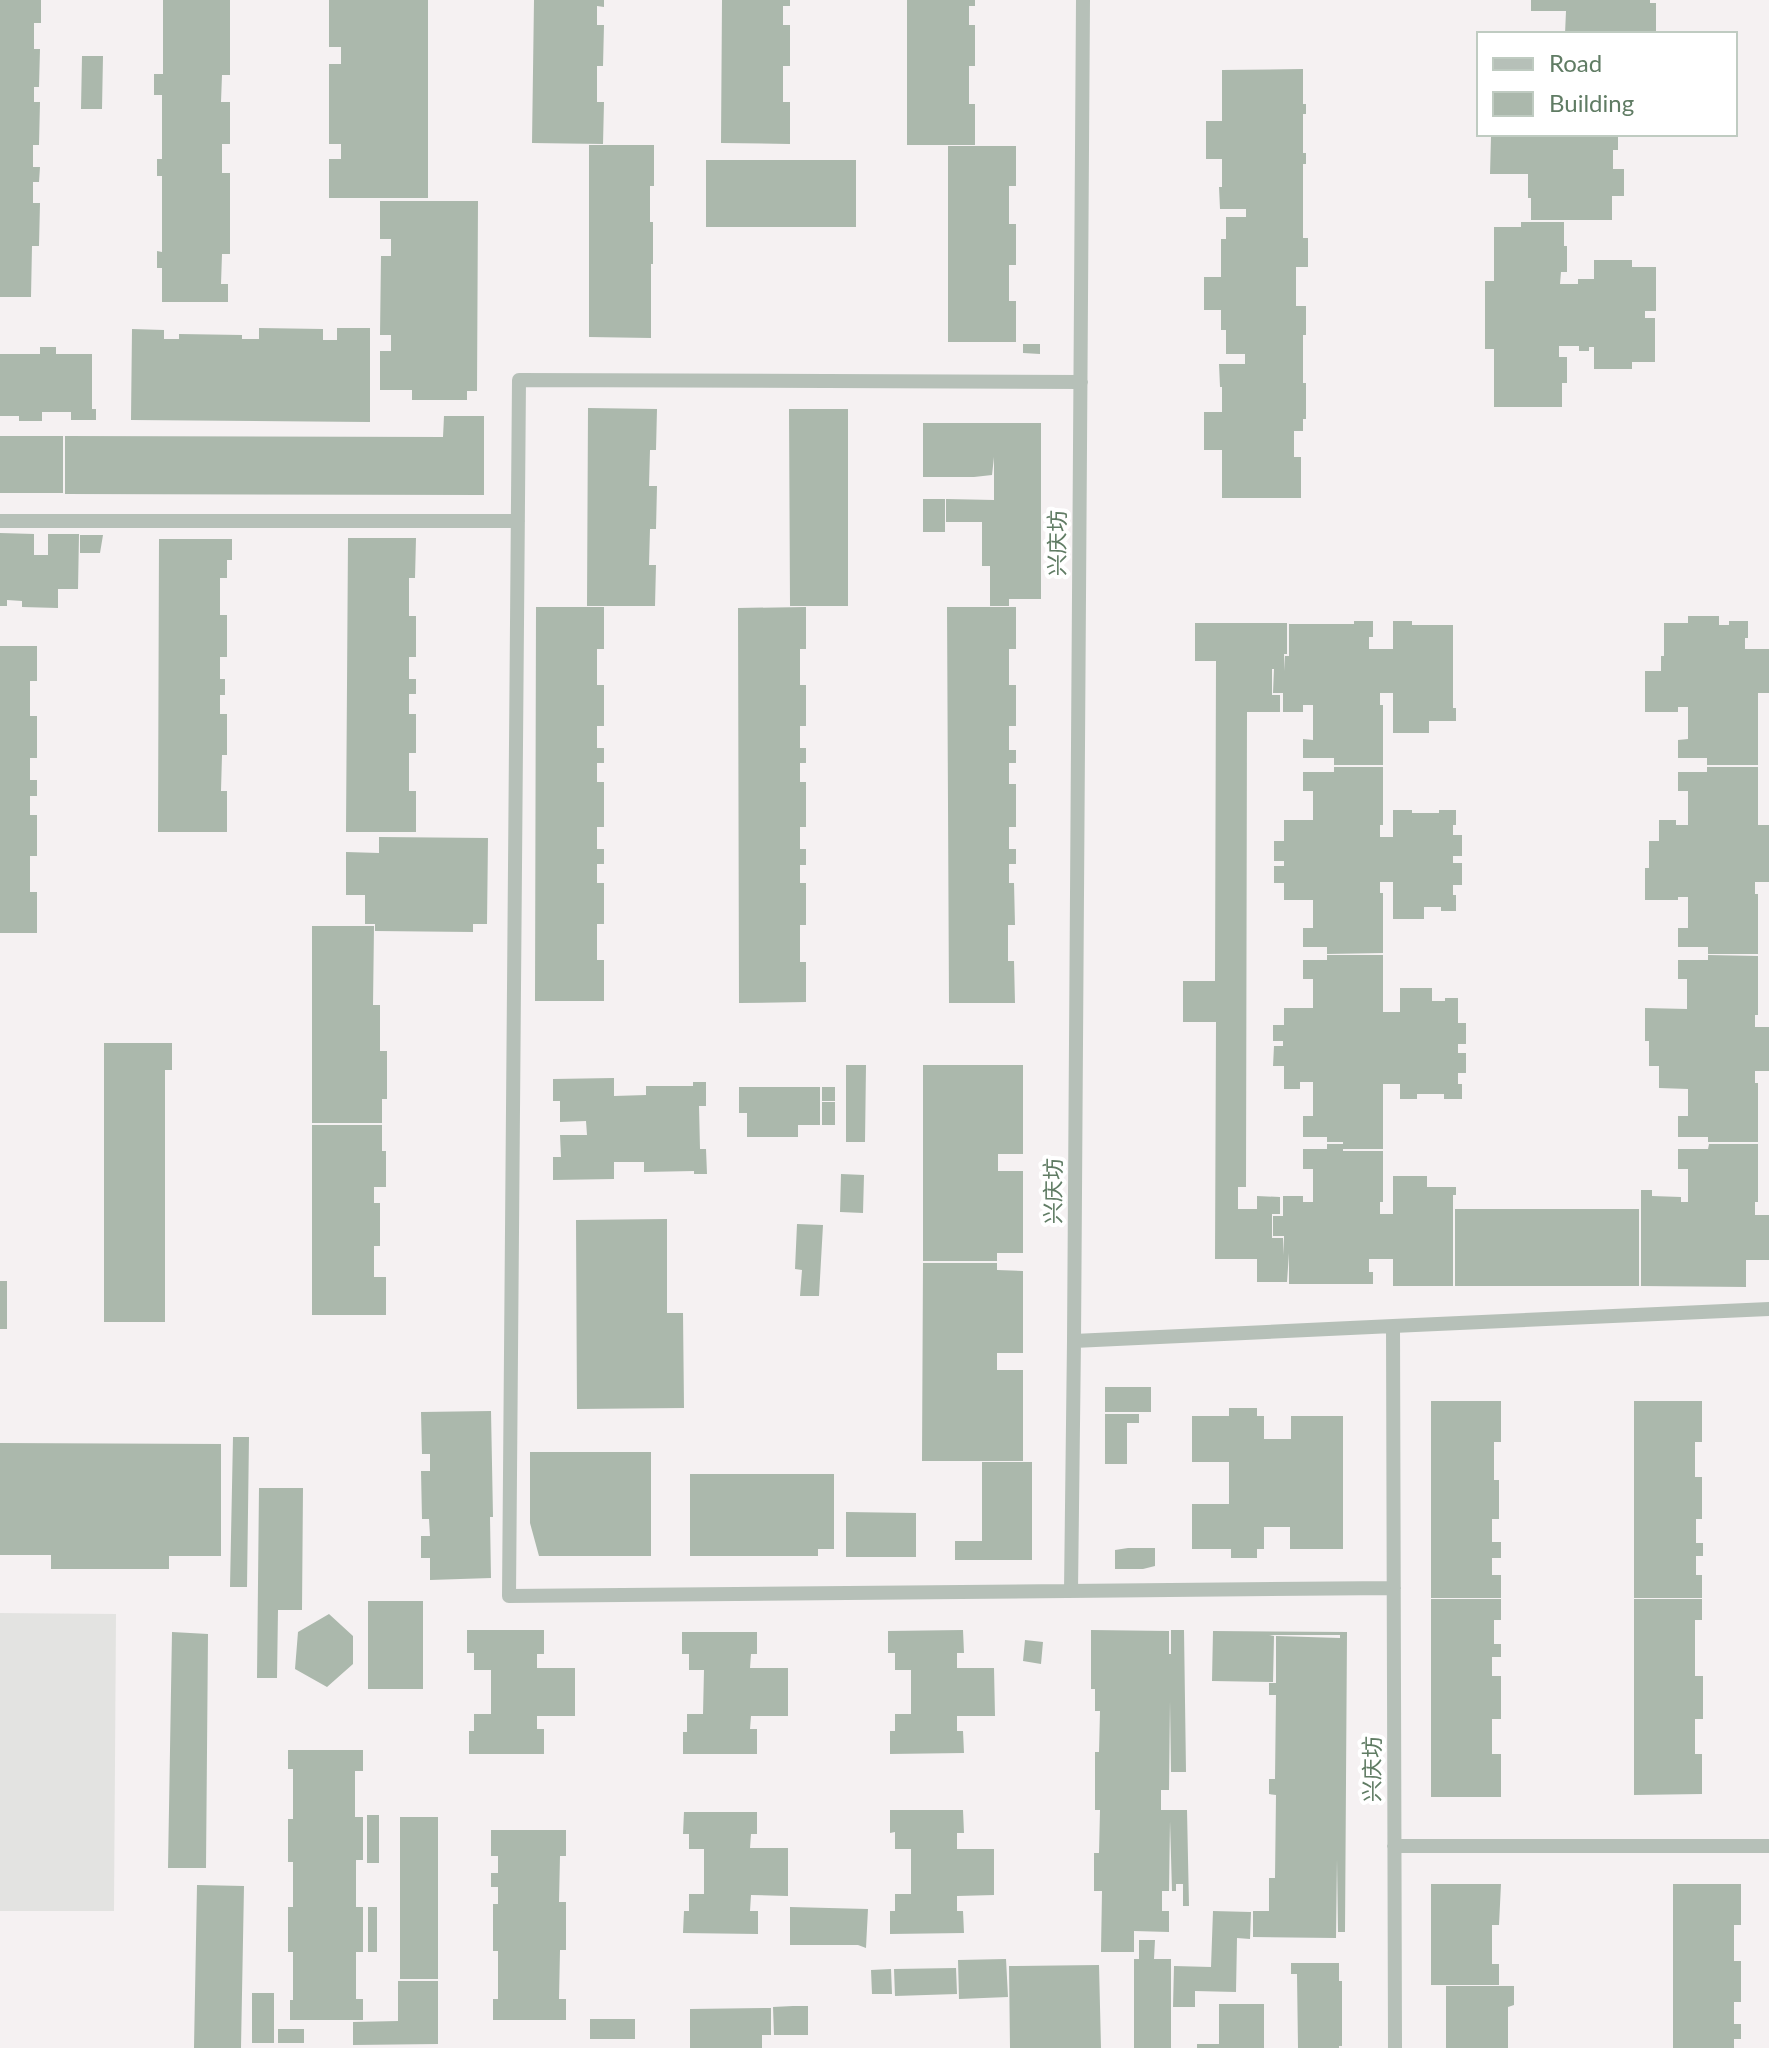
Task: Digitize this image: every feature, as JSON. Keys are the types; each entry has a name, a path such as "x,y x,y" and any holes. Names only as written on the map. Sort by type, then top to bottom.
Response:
{"street":[{"name":"兴庆坊","path":"1071,1591 1083,0"},
{"path":"1081,382 519,380 509,1596 1394,1588"},
{"path":"0,521 518,521"},
{"path":"1074,1341 1769,1309"},
{"name":"兴庆坊","path":"1393,1326 1395,2048"},
{"path":"1394,1846 1769,1846"}],"shaded area":[{"path":"0,1613 116,1614 114,1911 0,1911"}],"building":[{"path":"0,0 41,0 41,23 34,23 34,49 40,49 39,87 34,87 34,102 40,102 39,145 33,145 33,167 40,167 39,182 33,182 33,203 40,203 39,246 32,246 31,297 0,297"},
{"path":"163,0 230,0 230,75 222,75 221,102 230,102 230,144 222,144 222,173 230,173 230,254 222,254 221,284 228,284 228,302 162,302 162,268 157,268 157,251 162,252 162,176 157,176 157,159 162,159 162,95 154,95 154,74 163,74"},
{"path":"329,0 428,0 428,198 329,198 329,159 341,159 341,144 329,144 329,64 341,64 341,47 329,47"},
{"path":"534,0 604,0 604,7 597,6 597,25 604,25 603,66 597,66 597,102 604,102 603,144 532,143"},
{"path":"722,0 790,0 790,6 783,6 783,25 790,25 790,66 783,66 783,102 790,102 790,144 721,143"},
{"path":"907,0 975,0 975,6 969,6 969,25 975,25 975,66 969,66 969,104 975,104 975,145 907,145"},
{"path":"1531,0 1650,0 1650,3 1656,3 1656,32 1565,32 1566,11 1531,11"},
{"path":"82,56 103,56 102,109 81,109"},
{"path":"1303,69 1306,114 1303,114 1303,153 1306,153 1306,164 1303,164 1303,238 1308,238 1308,267 1296,267 1296,306 1306,306 1303,383 1306,383 1306,419 1303,419 1303,431 1294,431 1294,457 1301,457 1301,498 1222,498 1222,450 1204,450 1204,412 1222,412 1219,364 1245,364 1245,354 1226,354 1226,330 1221,330 1221,310 1204,310 1204,277 1221,277 1221,239 1226,239 1226,217 1246,217 1246,209 1220,209 1222,159 1206,159 1206,121 1222,121 1222,70"},
{"path":"1618,136 1618,150 1613,150 1613,169 1624,169 1624,196 1612,196 1612,220 1531,220 1528,174 1490,174 1491,137"},
{"path":"589,145 654,145 654,186 650,186 650,222 653,222 651,338 589,337"},
{"path":"948,146 1016,146 1016,186 1009,186 1009,224 1016,224 1016,265 1009,265 1009,301 1016,301 1016,342 948,342"},
{"path":"706,160 856,160 856,227 706,227"},
{"path":"380,201 478,201 477,391 467,391 467,400 412,400 412,390 380,390 380,351 391,351 391,335 380,335 381,256 391,256 391,239 380,239"},
{"path":"1521,222 1564,222 1567,272 1561,272 1560,284 1578,284 1578,279 1594,279 1594,260 1632,260 1632,267 1656,267 1656,311 1645,311 1645,318 1655,318 1655,362 1632,362 1632,369 1594,369 1594,347 1589,347 1589,351 1579,351 1579,346 1559,346 1559,357 1567,357 1567,383 1562,383 1562,407 1494,407 1494,349 1485,349 1485,281 1494,281 1494,227 1521,227"},
{"path":"259,328 323,329 323,340 337,340 337,328 370,328 370,422 131,420 132,329 164,330 164,339 179,339 179,334 242,335 242,339 259,339"},
{"path":"1023,344 1040,344 1040,354 1023,353"},
{"path":"40,347 56,347 56,354 92,354 92,409 96,409 96,420 71,420 71,412 42,412 42,421 19,421 19,416 0,416 0,354 40,354"},
{"path":"588,408 657,409 656,450 650,450 649,486 657,486 656,529 650,529 649,565 656,565 655,606 587,606"},
{"path":"789,409 848,409 848,606 790,606"},
{"path":"444,416 484,416 484,495 65,494 65,436 443,437"},
{"path":"923,423 1041,423 1041,599 1009,599 1009,606 990,606 990,566 982,566 982,522 946,522 946,499 994,500 994,457 992,475 923,477"},
{"path":"0,436 63,436 63,493 0,493"},
{"path":"923,499 945,499 945,532 923,532"},
{"path":"0,533 34,534 34,555 48,555 48,534 79,534 78,589 58,589 58,608 22,607 22,601 7,600 7,606 0,606"},
{"path":"80,535 103,535 100,553 80,553"},
{"path":"348,538 416,538 415,578 409,578 409,616 416,616 416,657 409,657 409,679 416,679 416,694 409,694 409,714 416,714 416,753 409,753 409,791 416,791 416,832 346,832"},
{"path":"159,539 232,539 232,560 227,560 227,578 220,578 220,615 227,615 227,657 220,657 220,679 225,679 225,695 220,695 220,714 227,714 227,755 222,755 221,791 227,791 227,832 158,832"},
{"path":"536,607 604,607 604,649 597,649 597,685 604,685 604,726 597,726 597,748 604,748 604,763 597,763 597,782 604,782 604,827 597,827 597,849 604,849 604,864 597,864 597,883 604,883 604,924 597,924 597,960 604,960 604,1001 535,1001"},
{"path":"806,607 806,649 800,649 800,685 806,685 806,726 800,726 800,748 806,748 806,763 800,763 800,782 806,782 806,827 800,827 800,849 806,849 806,865 800,865 800,883 806,883 806,925 800,925 800,962 806,962 806,1002 739,1003 738,608"},
{"path":"947,607 1016,607 1016,649 1009,649 1009,685 1016,685 1016,726 1009,726 1009,750 1016,750 1016,763 1009,763 1009,784 1016,784 1016,827 1009,827 1009,849 1016,849 1016,864 1009,864 1009,883 1014,883 1015,925 1008,925 1008,961 1014,961 1015,1003 949,1003"},
{"path":"1688,616 1719,616 1719,625 1729,625 1729,621 1748,621 1745,649 1769,649 1769,693 1758,693 1758,765 1707,765 1707,758 1678,758 1678,740 1688,739 1688,707 1678,707 1678,712 1645,712 1645,671 1661,671 1664,623 1688,623"},
{"path":"1354,621 1373,621 1369,649 1393,649 1393,621 1412,621 1412,625 1453,625 1453,708 1456,708 1456,721 1429,721 1429,733 1393,733 1393,693 1380,693 1380,705 1383,705 1383,765 1334,765 1334,758 1303,758 1303,739 1313,740 1313,705 1303,705 1303,712 1283,712 1283,693 1273,693 1274,669 1272,695 1280,695 1280,712 1247,712 1246,1187 1238,1187 1238,1209 1257,1209 1257,1196 1280,1197 1280,1214 1272,1214 1272,1238 1283,1238 1284,1255 1284,1236 1273,1236 1273,1216 1283,1216 1283,1196 1303,1196 1303,1202 1313,1202 1313,1169 1303,1169 1303,1149 1327,1149 1327,1144 1343,1144 1327,1142 1327,1137 1303,1137 1303,1116 1313,1116 1313,1082 1300,1082 1300,1089 1284,1089 1284,1066 1273,1066 1274,1046 1283,1046 1283,1041 1273,1041 1273,1025 1284,1025 1284,1008 1313,1008 1313,979 1303,979 1303,960 1327,960 1327,955 1383,955 1383,1012 1400,1012 1400,988 1432,988 1432,1001 1458,998 1458,1023 1466,1023 1466,1044 1458,1044 1458,1053 1466,1053 1466,1073 1458,1073 1462,1099 1444,1099 1444,1094 1417,1094 1417,1099 1400,1099 1400,1084 1383,1084 1383,1149 1343,1151 1383,1151 1383,1202 1380,1202 1380,1214 1393,1214 1393,1176 1427,1176 1427,1187 1456,1187 1456,1195 1453,1195 1453,1286 1393,1286 1393,1259 1369,1259 1373,1284 1289,1284 1289,1253 1287,1282 1257,1282 1257,1259 1215,1259 1216,1022 1183,1022 1183,981 1215,981 1216,661 1195,661 1195,623 1287,623 1287,654 1284,654 1285,671 1285,656 1289,656 1289,624 1354,624"},
{"path":"0,646 37,646 37,681 30,681 30,716 37,716 37,758 30,758 30,780 37,780 37,796 30,796 30,815 37,815 37,856 30,856 30,892 37,892 37,933 0,933"},
{"path":"1334,767 1383,767 1383,825 1380,825 1380,837 1393,837 1393,810 1439,813 1439,810 1456,810 1453,835 1462,835 1462,856 1453,856 1453,863 1462,863 1462,885 1453,885 1456,911 1424,907 1424,919 1393,919 1393,882 1380,882 1380,893 1383,893 1383,953 1327,954 1327,947 1303,947 1303,928 1313,928 1313,900 1284,900 1284,883 1274,883 1274,866 1284,866 1284,861 1274,861 1274,841 1284,841 1284,820 1313,820 1313,791 1303,791 1303,772 1334,772"},
{"path":"1707,767 1758,767 1758,825 1769,825 1769,882 1755,882 1755,894 1758,894 1758,954 1708,954 1708,947 1678,947 1678,928 1688,928 1688,897 1645,900 1649,841 1659,841 1659,820 1676,820 1676,825 1688,825 1688,791 1678,791 1678,772 1707,772"},
{"path":"379,837 488,838 487,924 473,924 473,932 375,931 375,924 365,924 365,895 346,895 346,852 379,853"},
{"path":"312,926 374,926 373,1005 380,1005 380,1051 387,1051 387,1099 382,1099 382,1123 312,1123"},
{"path":"1708,955 1758,956 1758,1015 1755,1015 1755,1027 1769,1027 1769,1071 1755,1071 1755,1083 1758,1083 1758,1142 1708,1142 1708,1137 1678,1137 1678,1116 1688,1116 1688,1089 1659,1088 1659,1066 1649,1066 1645,1008 1687,1009 1687,979 1678,979 1678,960 1708,960"},
{"path":"104,1043 172,1043 172,1070 165,1070 165,1322 104,1322"},
{"path":"846,1065 866,1065 865,1142 846,1142"},
{"path":"923,1065 1023,1065 1023,1154 998,1154 998,1171 1023,1171 1023,1253 997,1253 997,1261 923,1261"},
{"path":"614,1078 614,1096 646,1095 646,1086 693,1086 693,1082 706,1082 706,1106 699,1106 700,1149 706,1149 707,1174 694,1174 694,1171 644,1172 644,1162 614,1162 614,1179 553,1180 553,1157 561,1157 560,1135 587,1135 586,1121 560,1122 560,1101 553,1101 553,1079"},
{"path":"739,1087 820,1087 820,1125 798,1125 798,1137 747,1137 747,1113 739,1113"},
{"path":"822,1087 835,1087 835,1101 822,1101"},
{"path":"822,1102 835,1102 835,1125 822,1125"},
{"path":"312,1125 382,1125 386,1187 374,1187 374,1203 380,1203 380,1246 374,1246 374,1277 386,1277 386,1315 312,1315"},
{"path":"1709,1144 1758,1144 1758,1202 1755,1202 1755,1215 1769,1215 1769,1260 1746,1260 1746,1287 1641,1286 1641,1190 1652,1190 1652,1196 1681,1197 1681,1202 1688,1202 1688,1169 1678,1169 1678,1149 1708,1149"},
{"path":"841,1174 864,1175 863,1213 840,1212"},
{"path":"1455,1209 1639,1209 1639,1286 1455,1286"},
{"path":"667,1219 667,1313 683,1313 684,1408 577,1409 576,1220"},
{"path":"797,1224 823,1225 819,1296 800,1296 802,1270 795,1269"},
{"path":"923,1263 997,1263 997,1270 1023,1271 1023,1353 997,1353 997,1370 1023,1370 1023,1461 922,1461"},
{"path":"0,1281 7,1281 7,1329 0,1329"},
{"path":"1105,1387 1151,1387 1151,1412 1105,1412"},
{"path":"1431,1401 1501,1401 1501,1442 1494,1442 1494,1480 1499,1480 1499,1519 1492,1519 1492,1542 1501,1542 1501,1558 1492,1558 1492,1575 1501,1575 1501,1598 1431,1598"},
{"path":"1634,1401 1702,1401 1702,1442 1695,1442 1695,1477 1702,1477 1702,1519 1696,1519 1696,1543 1703,1543 1703,1556 1696,1556 1696,1575 1702,1575 1702,1598 1634,1598"},
{"path":"1229,1408 1257,1408 1257,1416 1264,1416 1264,1439 1291,1439 1291,1416 1343,1416 1343,1549 1290,1549 1290,1527 1264,1527 1264,1549 1257,1549 1257,1558 1231,1558 1231,1549 1192,1549 1192,1504 1229,1504 1229,1462 1192,1462 1192,1416 1229,1416"},
{"path":"491,1411 491,1578 430,1580 430,1558 421,1558 421,1536 430,1536 429,1519 422,1519 421,1471 430,1471 430,1454 422,1454 421,1412"},
{"path":"1105,1414 1139,1414 1139,1423 1127,1423 1127,1464 1105,1464"},
{"path":"233,1437 249,1437 247,1587 230,1587"},
{"path":"0,1443 221,1444 221,1556 169,1556 169,1569 51,1569 51,1555 0,1555"},
{"path":"530,1452 651,1452 651,1556 539,1556 530,1523"},
{"path":"982,1462 1032,1462 1032,1560 955,1560 955,1541 982,1541"},
{"path":"690,1474 834,1474 834,1549 818,1549 818,1556 690,1556"},
{"path":"259,1488 303,1488 302,1610 278,1610 277,1678 257,1678"},
{"path":"846,1512 916,1513 916,1557 846,1557"},
{"path":"1155,1548 1155,1566 1115,1569 1115,1550"},
{"path":"1431,1599 1501,1599 1501,1620 1494,1620 1494,1644 1501,1644 1501,1657 1492,1657 1492,1676 1501,1676 1501,1719 1492,1719 1492,1754 1501,1754 1501,1797 1431,1797"},
{"path":"1634,1599 1702,1599 1702,1620 1695,1620 1695,1676 1703,1676 1703,1719 1695,1719 1695,1754 1702,1754 1702,1794 1634,1795"},
{"path":"368,1601 423,1601 423,1689 368,1689"},
{"path":"329,1614 353,1636 353,1664 327,1687 295,1669 298,1632"},
{"path":"467,1630 544,1630 544,1654 537,1654 537,1668 575,1668 575,1716 537,1716 537,1729 544,1729 544,1754 469,1754 469,1731 474,1731 474,1714 491,1714 491,1670 474,1670 474,1653 467,1653"},
{"path":"963,1630 964,1653 957,1653 957,1668 994,1668 995,1716 957,1716 957,1731 963,1731 964,1753 890,1754 890,1731 895,1731 895,1714 911,1714 911,1670 895,1670 895,1653 888,1653 888,1631"},
{"path":"1091,1630 1169,1631 1171,1654 1171,1630 1184,1630 1186,1772 1171,1772 1170,1701 1169,1790 1161,1790 1161,1810 1187,1810 1189,1906 1183,1906 1183,1884 1176,1884 1176,1891 1172,1891 1170,1821 1169,1891 1162,1891 1162,1911 1169,1911 1169,1932 1134,1931 1134,1952 1101,1952 1102,1891 1094,1891 1094,1853 1099,1853 1100,1810 1095,1810 1095,1752 1099,1752 1100,1711 1095,1711 1095,1689 1091,1689"},
{"path":"1213,1631 1347,1632 1345,1932 1338,1932 1337,1859 1336,1938 1253,1937 1253,1911 1269,1911 1269,1878 1275,1878 1276,1795 1269,1794 1269,1779 1275,1779 1276,1695 1269,1695 1269,1683 1276,1683 1276,1636 1340,1638 1340,1635 1269,1635 1274,1636 1273,1682 1212,1681"},
{"path":"172,1632 208,1634 206,1868 168,1868"},
{"path":"682,1632 757,1632 757,1654 751,1654 750,1668 788,1668 788,1716 751,1716 750,1729 757,1729 757,1754 683,1754 687,1714 703,1714 704,1670 689,1670 689,1654 682,1654"},
{"path":"1025,1640 1043,1642 1041,1664 1023,1661"},
{"path":"288,1750 363,1750 363,1771 355,1771 355,1817 363,1817 363,1860 356,1860 356,1907 363,1907 363,1952 356,1952 356,1999 363,1999 363,2020 290,2020 293,1952 288,1952 288,1907 293,1907 293,1862 288,1862 288,1819 293,1819 293,1769 288,1769"},
{"path":"890,1810 963,1810 964,1833 957,1833 957,1849 994,1849 994,1895 957,1896 957,1911 963,1911 964,1933 890,1934 890,1911 895,1911 895,1894 911,1894 911,1849 895,1849 895,1832 890,1833"},
{"path":"684,1812 757,1812 757,1834 751,1834 750,1848 788,1848 788,1896 751,1895 750,1911 758,1911 758,1934 683,1933 684,1911 689,1911 689,1894 704,1894 704,1849 689,1849 689,1834 683,1834"},
{"path":"367,1815 379,1815 379,1863 367,1863"},
{"path":"400,1817 438,1817 438,1979 400,1979"},
{"path":"491,1830 566,1830 566,1856 560,1856 559,1902 566,1902 566,1950 560,1950 559,1999 566,1999 566,2020 493,2020 493,1999 498,1999 498,1951 493,1951 493,1904 498,1904 498,1887 491,1887 491,1873 498,1873 498,1856 491,1856"},
{"path":"1431,1884 1501,1884 1499,1925 1492,1925 1492,1964 1499,1964 1499,1985 1431,1985"},
{"path":"1673,1884 1741,1884 1741,1925 1734,1925 1734,1961 1741,1961 1741,2002 1734,2002 1734,2024 1741,2024 1741,2039 1734,2039 1734,2048 1673,2048"},
{"path":"197,1885 244,1886 241,2048 194,2048"},
{"path":"368,1907 377,1907 377,1952 368,1952"},
{"path":"790,1907 868,1909 866,1948 858,1945 790,1945"},
{"path":"1213,1911 1251,1912 1250,1939 1237,1938 1236,1992 1195,1991 1195,2007 1173,2007 1174,1966 1211,1967"},
{"path":"1139,1940 1155,1940 1154,1959 1171,1959 1171,2048 1134,2048 1134,1959 1139,1959"},
{"path":"1006,1959 1008,1997 959,1999 958,1960"},
{"path":"1291,1963 1339,1963 1342,2046 1339,2048 1298,2048 1297,1974 1291,1974"},
{"path":"1099,1965 1101,2048 1010,2048 1009,1966"},
{"path":"956,1968 957,1994 895,1996 894,1969"},
{"path":"891,1969 892,1994 872,1994 871,1970"},
{"path":"398,1981 438,1981 438,2044 353,2045 353,2022 398,2021"},
{"path":"1446,1986 1514,1986 1514,2005 1508,2007 1508,2048 1446,2048"},
{"path":"252,1993 274,1993 274,2043 252,2043"},
{"path":"1219,2004 1264,2004 1264,2048 1197,2048 1197,2044 1219,2044"},
{"path":"808,2006 808,2035 774,2035 773,2007"},
{"path":"771,2008 771,2035 762,2035 762,2048 690,2048 690,2009"},
{"path":"590,2019 635,2019 635,2039 590,2039"},
{"path":"278,2029 304,2029 304,2043 278,2043"}]}
